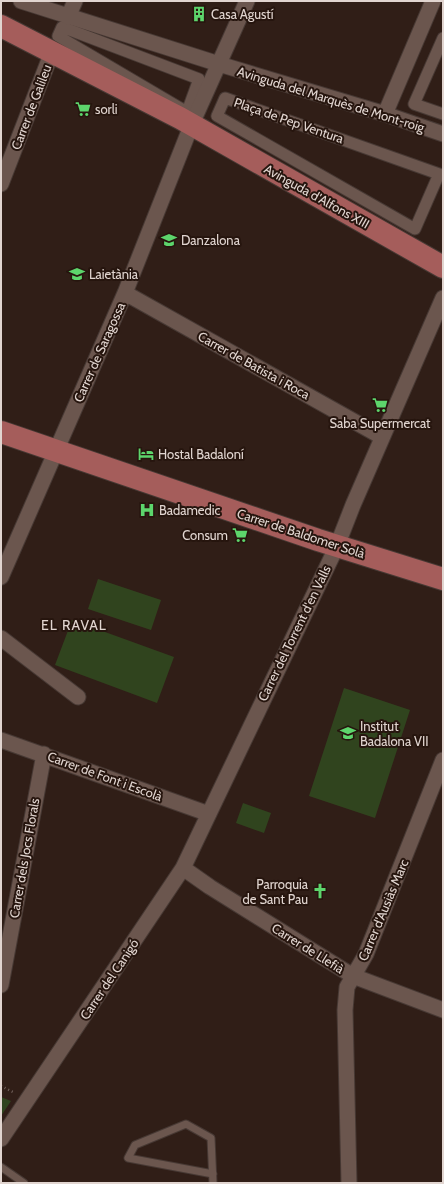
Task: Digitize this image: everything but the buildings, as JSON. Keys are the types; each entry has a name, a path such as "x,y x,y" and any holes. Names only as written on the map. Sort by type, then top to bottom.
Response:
{"main road":[{"path":"1,26 189,119"},
{"name":"Avinguda d'Alfons XIII","path":"189,119 443,267"},
{"name":"Carrer de Baldomer Solà","path":"1,432 336,546 443,579"}],"street":[{"path":"21,1 219,64"},
{"path":"68,16 74,1"},
{"path":"189,119 219,64 247,1"},
{"path":"385,114 432,1"},
{"path":"62,27 199,80 189,119 58,36 62,27"},
{"path":"443,38 414,104 443,114"},
{"name":"Carrer de Galileu","path":"1,184 52,52"},
{"name":"Avinguda del Marquès de Mont-roig","path":"219,64 385,114 443,134"},
{"name":"Plaça de Pep Ventura","path":"225,98 439,174 416,229 217,116 225,98"},
{"name":"Carrer de Saragossa","path":"1,576 125,293 189,119"},
{"name":"Carrer de Batista i Roca","path":"125,293 382,437"},
{"name":"Carrer del Torrent d'en Valls","path":"209,814 336,546 443,298"},
{"path":"1,638 78,698"},
{"name":"Carrer de Font i Escolà","path":"1,740 44,754 209,814"},
{"name":"Carrer dels Jocs Florals","path":"1,985 44,754"},
{"name":"Carrer d'Ausiàs Marc","path":"349,1183 345,1010 347,987 366,954 443,760"},
{"name":"Carrer del Canigó","path":"1,1139 183,868 209,814"},
{"name":"Carrer de Llefià","path":"183,868 210,887 353,976 443,1010"}],"lane":[{"path":"213,1174 128,1158 135,1145 186,1124 211,1138 213,1174 213,1183"},
{"path":"1,1167 24,1183"}],"path":[{"path":"1,1086 19,1095"}],"green space":[{"path":"98,579 161,600 151,630 88,609"},
{"path":"72,620 174,657 157,703 55,665"},
{"path":"344,688 410,710 375,818 309,796"},
{"path":"243,803 271,813 264,833 236,823"},
{"path":"1,1097 11,1101 1,1116"}],"place":[{"name":"Casa Agustí","path":"199,14"},
{"name":"sorli","path":"83,109"},
{"name":"Danzalona","path":"169,240"},
{"name":"Laietània","path":"77,274"},
{"name":"Saba Supermercat","path":"380,405"},
{"name":"Hostal Badaloní","path":"146,454"},
{"name":"Badamedic","path":"147,510"},
{"name":"Consum","path":"240,535"},
{"name":"Institut Badalona VII","path":"348,733"},
{"name":"Parroquia de Sant Pau","path":"320,891"}],"district":[{"name":"EL RAVAL","path":"74,625"}]}
